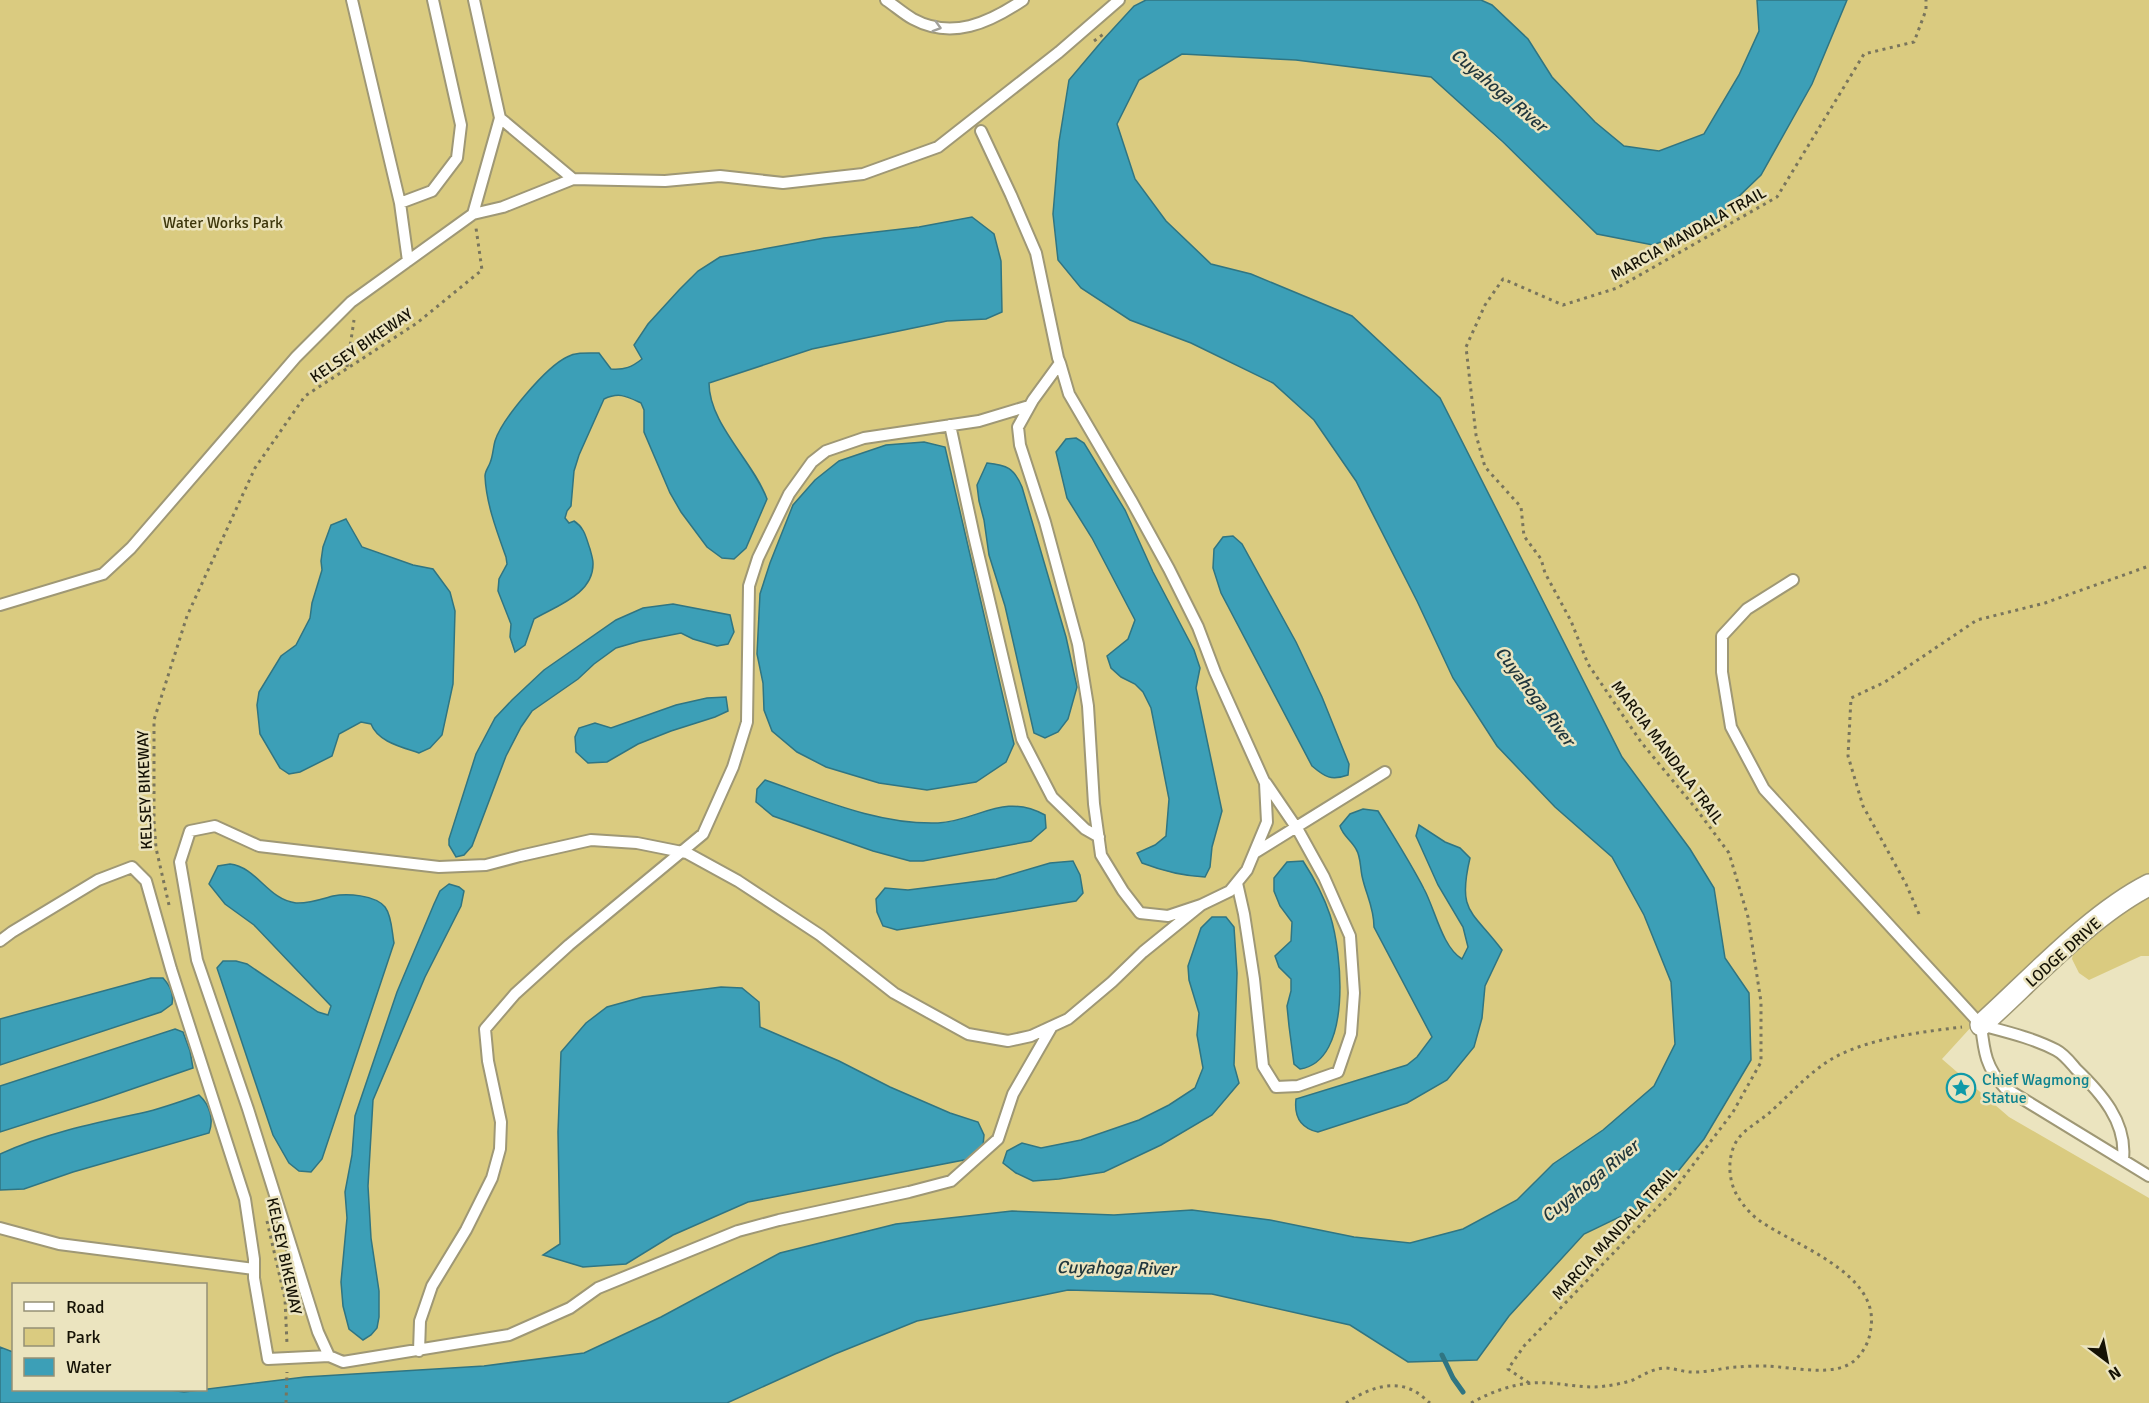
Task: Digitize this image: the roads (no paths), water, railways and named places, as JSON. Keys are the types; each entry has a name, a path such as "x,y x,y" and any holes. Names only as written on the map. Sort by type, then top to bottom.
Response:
{"street":[{"name":"LODGE DRIVE","path":"1982,1025 2107,912 2149,885"}],"lane":[{"path":"352,0 400,203 408,261"},
{"path":"400,203 432,191 457,158 461,125 433,0"},
{"path":"473,214 500,118 474,0"},
{"path":"886,0 914,19 951,30 983,22 1023,0"},
{"path":"0,605 103,574 131,548 296,357 357,298 473,214 503,207 573,179 665,181 720,176 783,183 862,174 938,147 1059,52 1119,0"},
{"path":"500,118 573,179"},
{"path":"981,131 1036,253 1059,363 1069,394 1131,500 1198,627 1215,672 1265,783 1296,827 1324,877 1350,936 1354,993 1351,1034 1338,1072 1298,1086 1276,1088 1263,1066 1254,979 1237,883"},
{"path":"1059,363 1029,406 1018,427 1020,445 1045,522 1078,644 1088,706 1094,804 1101,855 1123,891 1140,913 1168,916 1201,905 1230,891 1247,870 1267,822 1265,783"},
{"path":"419,1351 420,1321 432,1286 466,1230 492,1178 500,1149 501,1122 488,1061 485,1029 516,994 569,945 703,834 733,767 747,722 749,586 758,558 789,494 812,462 826,451 864,438 979,422 1029,406"},
{"path":"950,425 976,547 1022,739 1052,797 1085,829 1099,837"},
{"path":"1793,580 1747,609 1722,636 1722,672 1731,727 1764,789 1982,1025 2019,1035 2058,1051 2094,1087 2114,1113 2125,1142 2123,1159"},
{"path":"1256,852 1385,772"},
{"path":"329,1356 318,1332 248,1108 197,960 180,862 190,831 214,826 259,846 439,867 486,865 591,840 637,843 687,853 738,881 820,935 894,993 968,1034 1008,1041 1031,1036 1068,1019 1143,952 1201,905"},
{"path":"0,942 12,932 98,880 132,867 146,881 171,969 245,1199 267,1359 287,1362 329,1356 344,1362 509,1335 570,1308 598,1288 738,1232 779,1220 951,1181 998,1139 1013,1094 1050,1028"},
{"path":"1982,1025 1984,1052 1994,1076 2005,1088 2149,1176"},
{"path":"0,1228 59,1244 254,1269"}],"water":[{"name":"Cuyahoga River","path":"1146,0 1481,0 1492,5 1528,39 1552,77 1595,122 1624,146 1659,151 1704,134 1739,75 1759,31 1757,0 1847,0 1812,84 1761,175 1711,223 1653,245 1597,234 1503,142 1431,77 1296,60 1182,54 1139,80 1117,124 1135,179 1166,221 1211,264 1251,274 1352,316 1440,398 1622,757 1690,849 1714,888 1725,958 1749,993 1751,1060 1704,1139 1655,1200 1584,1234 1509,1316 1477,1360 1408,1362 1350,1325 1212,1294 1068,1290 917,1321 835,1354 727,1403 0,1403 0,1347 12,1352 12,1391 207,1391 207,1389 305,1377 484,1366 584,1353 661,1317 780,1253 896,1224 1012,1211 1114,1215 1192,1210 1270,1220 1354,1237 1410,1243 1463,1229 1517,1200 1553,1164 1603,1130 1654,1086 1675,1044 1671,982 1644,915 1612,857 1555,807 1497,746 1453,678 1356,481 1314,420 1273,383 1191,343 1130,320 1081,288 1058,260 1053,214 1059,142 1069,80 1134,6"},
{"path":"972,217 994,234 1001,261 1002,312 986,319 947,321 812,349 709,383 716,413 767,499 746,548 734,559 722,558 707,547 681,512 670,493 644,432 644,410 641,403 622,396 604,399 579,455 574,471 571,506 565,518 569,523 574,521 578,524 585,534 593,560 592,574 581,591 572,598 534,619 525,645 515,652 510,637 511,624 498,591 499,579 507,564 506,557 490,507 485,474 499,431 515,407 548,371 567,357 582,353 599,353 611,369 635,364 642,359 634,345 648,324 698,271 720,257 824,238 919,227"},
{"path":"1076,438 1084,443 1125,510 1153,572 1194,650 1200,668 1196,688 1222,811 1212,847 1210,867 1205,877 1165,871 1150,866 1142,863 1137,853 1155,845 1166,836 1169,799 1151,708 1143,692 1135,684 1121,677 1111,668 1107,656 1128,639 1135,620 1092,538 1067,498 1056,452 1066,439"},
{"path":"924,442 945,447 1014,744 1006,762 976,782 927,790 879,783 826,767 797,752 772,731 764,710 763,683 757,654 760,594 793,505 815,480 839,461 886,445"},
{"path":"987,463 1009,469 1022,487 1066,637 1077,687 1068,719 1058,732 1045,738 1034,733 1005,606 989,555 977,485"},
{"path":"346,519 362,547 413,565 433,569 450,592 455,611 453,684 442,735 430,748 419,753 385,740 371,724 361,722 339,734 332,756 300,772 289,774 280,768 260,734 257,705 259,692 281,656 296,645 310,618 322,570 323,547 331,525"},
{"path":"1233,536 1242,544 1296,642 1322,697 1349,764 1348,775 1337,778 1328,777 1312,766 1221,593 1213,568 1214,549 1223,537"},
{"path":"673,604 730,615 734,632 728,644 717,646 681,633 616,648 578,679 532,711 506,756 472,846 464,855 456,857 449,845 449,839 476,754 495,718 544,670 616,620 643,608"},
{"path":"726,697 728,711 638,744 607,762 588,763 576,752 575,737 579,728 595,723 611,728 676,705 707,698"},
{"path":"765,780 850,809 894,820 938,823 1016,806 1045,815 1046,828 1031,841 923,861 910,861 873,851 773,816 756,802 757,789"},
{"path":"1363,809 1378,811 1424,889 1449,946 1462,959 1468,947 1463,927 1438,885 1416,836 1419,825 1445,842 1460,848 1470,858 1465,890 1470,910 1502,950 1485,986 1482,1018 1474,1047 1447,1080 1407,1103 1318,1132 1307,1128 1297,1116 1296,1099 1407,1065 1417,1057 1432,1037 1374,927 1373,913 1362,876 1359,855 1340,826 1350,814"},
{"path":"1073,861 1080,875 1083,893 1076,901 897,930 883,926 877,912 876,899 885,888 908,890 996,879 1050,863"},
{"path":"1303,861 1330,915 1340,978 1336,1027 1329,1047 1317,1062 1300,1069 1294,1064 1287,1006 1291,979 1279,967 1275,956 1291,941 1292,922 1280,906 1274,891 1274,878 1287,862"},
{"path":"230,864 248,871 286,901 300,903 339,895 360,896 375,900 385,907 390,920 394,943 322,1159 311,1172 299,1171 289,1163 273,1135 217,968 223,961 247,964 318,1012 328,1015 331,1006 254,925 225,904 209,884 218,866"},
{"path":"449,884 464,891 461,906 425,977 373,1100 368,1186 371,1238 379,1291 379,1317 377,1328 363,1340 349,1329 343,1306 341,1282 347,1218 345,1192 352,1155 355,1116 397,992 440,891"},
{"path":"1212,917 1226,917 1234,927 1237,973 1234,1065 1239,1083 1212,1115 1161,1145 1104,1172 1033,1181 1016,1173 1003,1163 1007,1151 1022,1143 1041,1148 1081,1140 1139,1120 1169,1105 1195,1088 1203,1068 1197,1035 1199,1013 1189,980 1188,966 1201,928"},
{"path":"151,978 163,978 172,993 172,1004 161,1012 0,1065 0,1019"},
{"path":"721,987 742,988 759,1002 760,1027 839,1061 890,1087 950,1113 978,1122 984,1135 983,1146 969,1159 748,1202 673,1235 626,1264 583,1267 543,1255 560,1244 558,1132 561,1052 586,1023 607,1007 643,997"},
{"path":"175,1029 183,1032 193,1068 0,1132 0,1086"},
{"path":"199,1095 206,1103 210,1113 209,1133 73,1172 24,1189 0,1190 0,1154 50,1135 168,1106"}],"waterway":[{"path":"1442,1355 1463,1392"}],"place":[{"name":"Chief Wagmong Statue","path":"1961,1088"}],"park label":[{"name":"Water Works Park","path":"223,222"}]}
